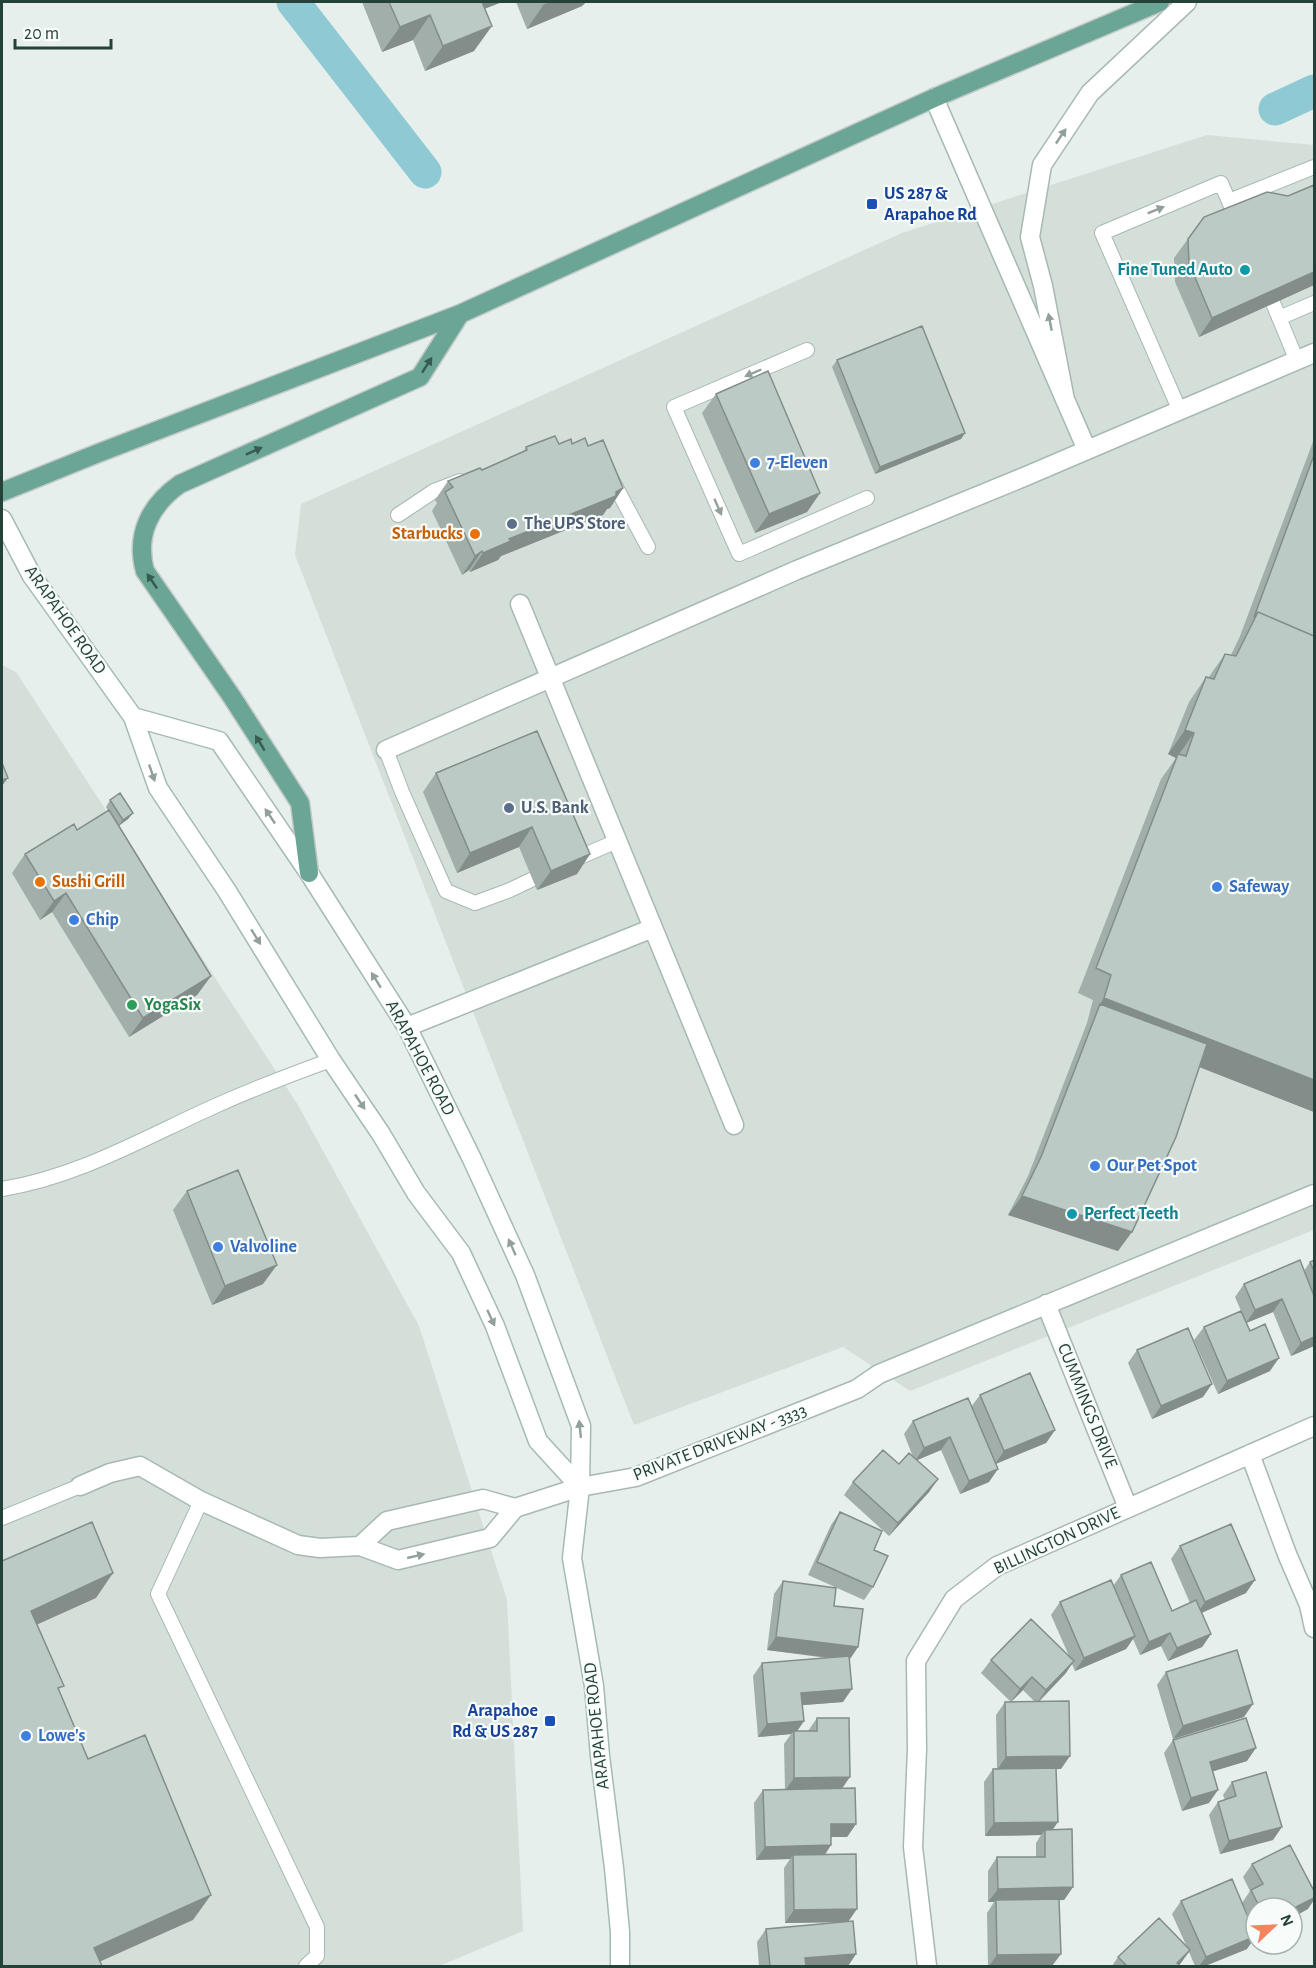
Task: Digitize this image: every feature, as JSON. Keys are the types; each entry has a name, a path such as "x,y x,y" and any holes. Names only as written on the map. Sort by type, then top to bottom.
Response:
{"main road":[{"path":"2,492 460,314 934,98 1160,2"},
{"path":"309,873 300,803 232,697 145,571 142,537 152,511 159,501 180,484 420,377 460,314"}],"street":[{"path":"1065,400 1043,286 1030,237 1042,165 1090,93 1187,2"},
{"path":"934,98 1087,450"},
{"path":"386,750 882,534 1024,477 1314,353"},
{"name":"ARAPAHOE ROAD","path":"2,519 32,576 133,717 158,788 227,891 331,1060 381,1134 416,1194 461,1252 495,1326 538,1441 580,1487"},
{"path":"520,604 734,1125"},
{"name":"ARAPAHOE ROAD","path":"133,717 219,741 309,873 406,1027 472,1158 525,1275 581,1425 580,1487 572,1558 594,1686 600,1756 615,1868 620,1966"},
{"path":"406,1027 653,928"},
{"name":"PRIVATE DRIVEWAY - 3333","path":"515,1508 580,1487 636,1477 857,1389 879,1374 1314,1194"},
{"name":"CUMMINGS DRIVE","path":"1046,1304 1128,1508"},
{"name":"BILLINGTON DRIVE","path":"927,1966 912,1847 916,1749 916,1661 954,1599 997,1566 1314,1426"},
{"path":"1250,1454 1287,1554 1309,1605 1314,1628"},
{"path":"80,1486 110,1473 140,1466 201,1501 298,1545 320,1548 360,1546 398,1560 490,1538 515,1508 483,1499 387,1521 360,1546"}],"lane":[{"path":"1229,201 1314,167"},
{"path":"1180,411 1102,233 1221,183 1236,218"},
{"path":"1273,303 1297,361"},
{"path":"1279,318 1314,303"},
{"path":"807,350 674,407 739,554 867,498"},
{"path":"605,467 648,548"},
{"path":"398,515 434,491 477,474"},
{"path":"386,750 446,891 475,903 533,879"},
{"path":"571,861 617,841"},
{"path":"2,1189 43,1180 101,1160 217,1105 331,1060"},
{"path":"2,1518 80,1486"},
{"path":"201,1501 158,1593 318,1927 317,1956 306,1966"}],"shaded area":[{"path":"1207,135 1314,145 1314,1230 910,1391 843,1347 634,1425 295,555 301,504 902,233"},
{"path":"2,665 16,672 298,1105 419,1326 507,1600 523,1931 439,1966 2,1966"}],"building":[{"path":"389,2 482,2 492,26 443,46 430,15 400,27"},
{"name":"Fine Tuned Auto","path":"1314,185 1314,272 1212,318 1189,263 1188,239 1204,217 1267,192 1288,196"},
{"name":"7-Eleven","path":"922,326 965,433 880,467 837,360"},
{"path":"768,371 820,493 769,514 716,394"},
{"path":"555,436 559,444 571,439 572,444 585,438 588,446 603,440 623,488 616,492 616,496 509,539 511,541 483,553 482,551 475,556 445,492 453,487 448,481 480,468 482,470 527,450 526,447"},
{"path":"1314,455 1314,636 1258,612 1254,617"},
{"name":"Safeway","path":"1258,612 1314,636 1314,1080 1104,998 1111,975 1096,968 1178,754 1186,756 1194,733 1185,730 1206,677 1214,679 1225,654 1236,656"},
{"path":"537,731 590,854 551,871 532,827 470,853 436,773"},
{"path":"2,763 8,778 2,780"},
{"path":"120,793 133,813 123,820 110,800"},
{"path":"109,810 211,976 143,1018 66,893 54,901 25,854 74,824 77,830"},
{"path":"1100,1004 1207,1044 1176,1137 1132,1232 1022,1196 1041,1157"},
{"path":"238,1170 277,1265 225,1286 187,1191"},
{"path":"1300,1260 1314,1296 1314,1337 1301,1343 1282,1299 1255,1310 1244,1284"},
{"path":"1241,1311 1250,1331 1265,1324 1279,1358 1227,1381 1204,1327"},
{"path":"1188,1328 1212,1384 1161,1406 1137,1350"},
{"path":"1030,1373 1055,1430 1004,1451 980,1395"},
{"path":"968,1398 998,1469 969,1481 950,1437 924,1448 913,1421"},
{"path":"883,1450 899,1464 909,1453 938,1479 898,1523 853,1482"},
{"path":"840,1512 882,1531 874,1550 888,1556 873,1587 817,1562"},
{"name":"Lowe's","path":"92,1522 113,1573 31,1611 64,1686 58,1688 88,1759 145,1735 211,1895 94,1948 102,1966 2,1966 2,1561"},
{"path":"1231,1524 1255,1580 1205,1602 1180,1546"},
{"path":"1151,1562 1172,1611 1196,1600 1211,1634 1177,1648 1170,1633 1149,1642 1121,1575"},
{"path":"1111,1580 1135,1636 1084,1658 1060,1602"},
{"path":"783,1581 836,1588 834,1606 863,1609 858,1647 776,1637"},
{"path":"1031,1619 1074,1661 1046,1690 1032,1677 1020,1689 991,1660"},
{"path":"1237,1650 1253,1704 1183,1726 1166,1672"},
{"path":"849,1656 852,1689 801,1693 804,1721 767,1724 762,1663"},
{"path":"1069,1701 1070,1756 1006,1757 1005,1702"},
{"path":"817,1718 849,1718 850,1777 794,1778 794,1731 817,1731"},
{"path":"1246,1718 1256,1748 1210,1762 1218,1790 1191,1798 1173,1740"},
{"path":"1056,1768 1058,1822 994,1823 993,1769"},
{"path":"1266,1772 1282,1827 1229,1841 1218,1802 1236,1796 1232,1782"},
{"path":"855,1788 856,1824 831,1824 831,1845 765,1847 763,1790"},
{"path":"1072,1829 1073,1887 998,1889 997,1857 1045,1857 1045,1830"},
{"path":"1290,1845 1314,1891 1314,1898 1304,1903 1304,1896 1254,1896 1251,1890 1263,1884 1252,1864"},
{"path":"856,1854 857,1909 794,1910 793,1855"},
{"path":"1232,1879 1244,1908 1244,1941 1206,1957 1181,1901"},
{"path":"1059,1899 1061,1954 997,1955 996,1900"},
{"path":"1159,1918 1190,1950 1177,1963 1180,1966 1127,1966 1118,1957"},
{"path":"853,1921 856,1954 805,1958 806,1966 770,1966 766,1929"}],"waterway":[{"path":"293,2 425,172"},
{"path":"1275,109 1314,91"}],"place":[{"name":"US 287 & Arapahoe Rd","path":"872,204"},
{"name":"Fine Tuned Auto","path":"1245,270"},
{"name":"7-Eleven","path":"755,463"},
{"name":"The UPS Store","path":"512,524"},
{"name":"Starbucks","path":"475,534"},
{"name":"U.S. Bank","path":"509,808"},
{"name":"Sushi Grill","path":"40,882"},
{"name":"Safeway","path":"1217,887"},
{"name":"Chip","path":"74,920"},
{"name":"YogaSix","path":"132,1005"},
{"name":"Our Pet Spot","path":"1095,1166"},
{"name":"Perfect Teeth","path":"1072,1214"},
{"name":"Valvoline","path":"218,1247"},
{"name":"Arapahoe Rd & US 287","path":"550,1721"},
{"name":"Lowe's","path":"26,1736"}]}
